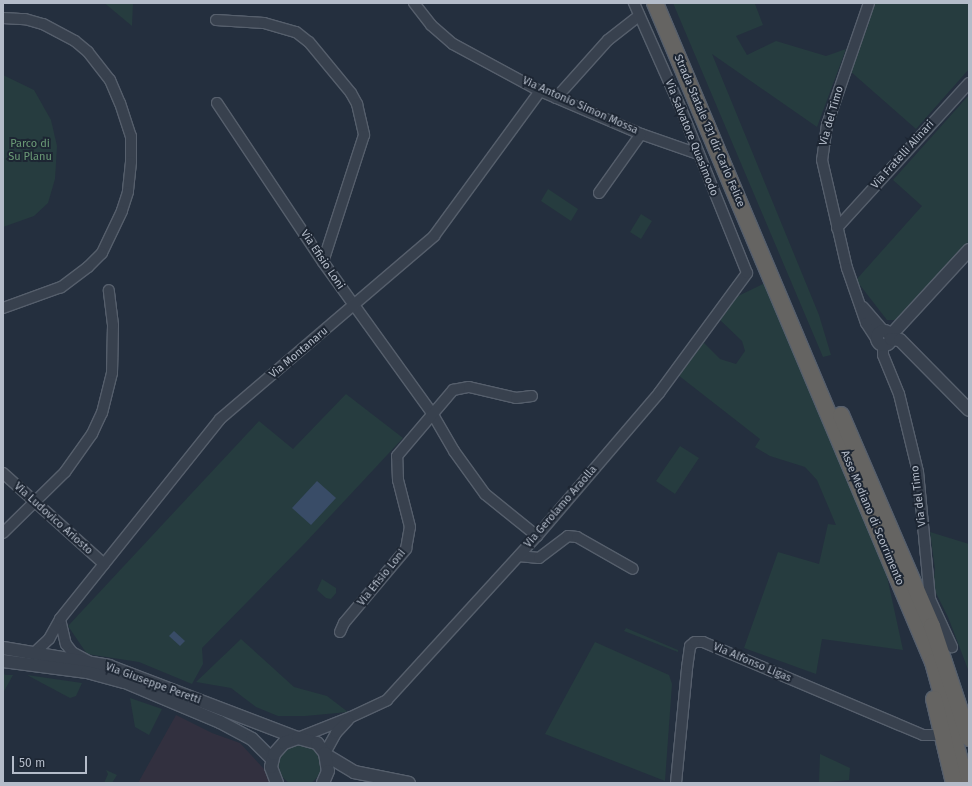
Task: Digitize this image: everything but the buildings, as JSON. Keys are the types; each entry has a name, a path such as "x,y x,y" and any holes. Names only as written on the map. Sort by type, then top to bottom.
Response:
{"highway":[{"name":"Strada Statale 131 dir Carlo Felice","path":"655,3 767,254"},
{"name":"Strada Statale 131 dir Carlo Felice","path":"667,3 767,254"},
{"name":"Asse Mediano di Scorrimento","path":"767,254 932,626 969,738"},
{"name":"Asse Mediano di Scorrimento","path":"767,254 933,662 966,783"},
{"path":"932,626 952,647 969,698"},
{"path":"933,662 930,679 954,783"}],"street":[{"name":"Via Antonio Simon Mossa","path":"414,3 431,25 453,44 556,98 641,134 698,154"},
{"name":"Via Salvatore Quasimodo","path":"634,3 681,109 747,273"},
{"name":"Via del Timo","path":"869,3 827,125 822,147 825,179 857,301 871,334 885,338 883,355 899,394 918,472 930,598 952,647"},
{"path":"556,98 608,40 639,16"},
{"path":"3,18 25,19 43,24 75,42 92,57 110,80 124,115 131,136 132,162 128,192 122,211 102,253 88,267 61,287 3,308"},
{"path":"216,20 264,24 296,32 309,42 352,93 357,104 364,134 323,262"},
{"name":"Via Fratelli Alinari","path":"837,228 969,83"},
{"name":"Via Montanaru","path":"34,653 48,639 60,619 220,419 354,307 434,236 540,90"},
{"name":"Via Efisio Loni","path":"217,103 323,262 354,307 432,413 454,451 485,494 537,536"},
{"path":"599,193 641,134"},
{"path":"885,338 969,250"},
{"name":"Via Gerolamo Araolla","path":"298,738 351,717 387,700 537,536 659,393 747,273"},
{"path":"3,533 36,503 80,453 102,413 112,373 113,325 109,290"},
{"path":"885,338 900,340 969,410"},
{"name":"Via Efisio Loni","path":"340,632 344,623 406,549 410,527 398,480 397,456 453,390 461,387 516,398 532,396"},
{"name":"Via Ludovico Ariosto","path":"3,473 104,564"},
{"path":"519,556 539,558 568,536 576,537 633,568"},
{"path":"60,619 66,644 72,652 95,664"},
{"name":"Via Alfonso Ligas","path":"676,783 686,668 690,646 695,642 703,642 923,735 942,735"},
{"name":"Via Giuseppe Peretti","path":"3,648 95,664 129,672 298,738 317,743 326,754 354,772 409,783"},
{"name":"Via Giuseppe Peretti","path":"3,661 87,672 125,682 220,722 252,738 272,759"},
{"path":"323,783 328,771 326,754 336,733 351,717"},
{"path":"276,782 273,774 272,759 280,746 298,738"}],"shaded area":[{"path":"176,715 212,733 240,743 277,783 138,783"}],"green space":[{"path":"104,3 133,3 132,26 108,6"},
{"path":"673,3 758,3 755,4 763,25 736,36 747,55 776,41 826,56 846,49 817,127 712,54 819,315 831,355 823,357"},
{"path":"874,3 969,3 969,69 916,129 850,71 868,26"},
{"name":"Parco di Su Planu","path":"3,75 34,90 51,120 57,146 55,179 48,203 34,216 3,227"},
{"path":"969,95 969,241 897,320 887,320 856,280 922,206 893,180"},
{"path":"548,189 578,209 571,221 541,201"},
{"path":"641,214 652,221 641,239 630,232"},
{"path":"765,283 886,572 903,650 822,639 816,674 744,648 778,552 819,564 828,524 836,525 817,480 805,467 770,456 755,447 760,439 678,375 702,341 720,359 736,364 745,351 742,341 719,319 734,298"},
{"path":"346,394 403,438 306,542 202,648 203,664 192,684 139,662 87,654 68,626 259,421 293,449"},
{"path":"680,446 699,458 675,494 656,481"},
{"path":"930,532 969,544 969,672 948,617 933,587 935,569"},
{"path":"322,579 336,588 336,593 331,599 326,598 317,590"},
{"path":"626,628 678,650 678,652 624,631"},
{"path":"241,639 294,687 327,696 348,712 305,716 278,716 256,707 231,688 196,682"},
{"path":"595,642 669,675 672,684 665,781 545,734"},
{"path":"3,671 5,675 13,675 3,693"},
{"path":"27,675 82,683 76,696 70,698"},
{"path":"130,698 162,709 149,735 135,727"},
{"path":"296,744 304,744 312,747 318,753 321,765 318,777 312,783 304,786 296,786 288,783 282,777 279,769 279,761 282,753 288,747"},
{"path":"820,754 850,768 849,780 819,783"},
{"path":"106,770 117,775 112,783 104,783 108,774"}],"water":[{"path":"317,481 336,498 311,525 292,508"},
{"path":"174,631 185,641 180,646 169,636"}]}
